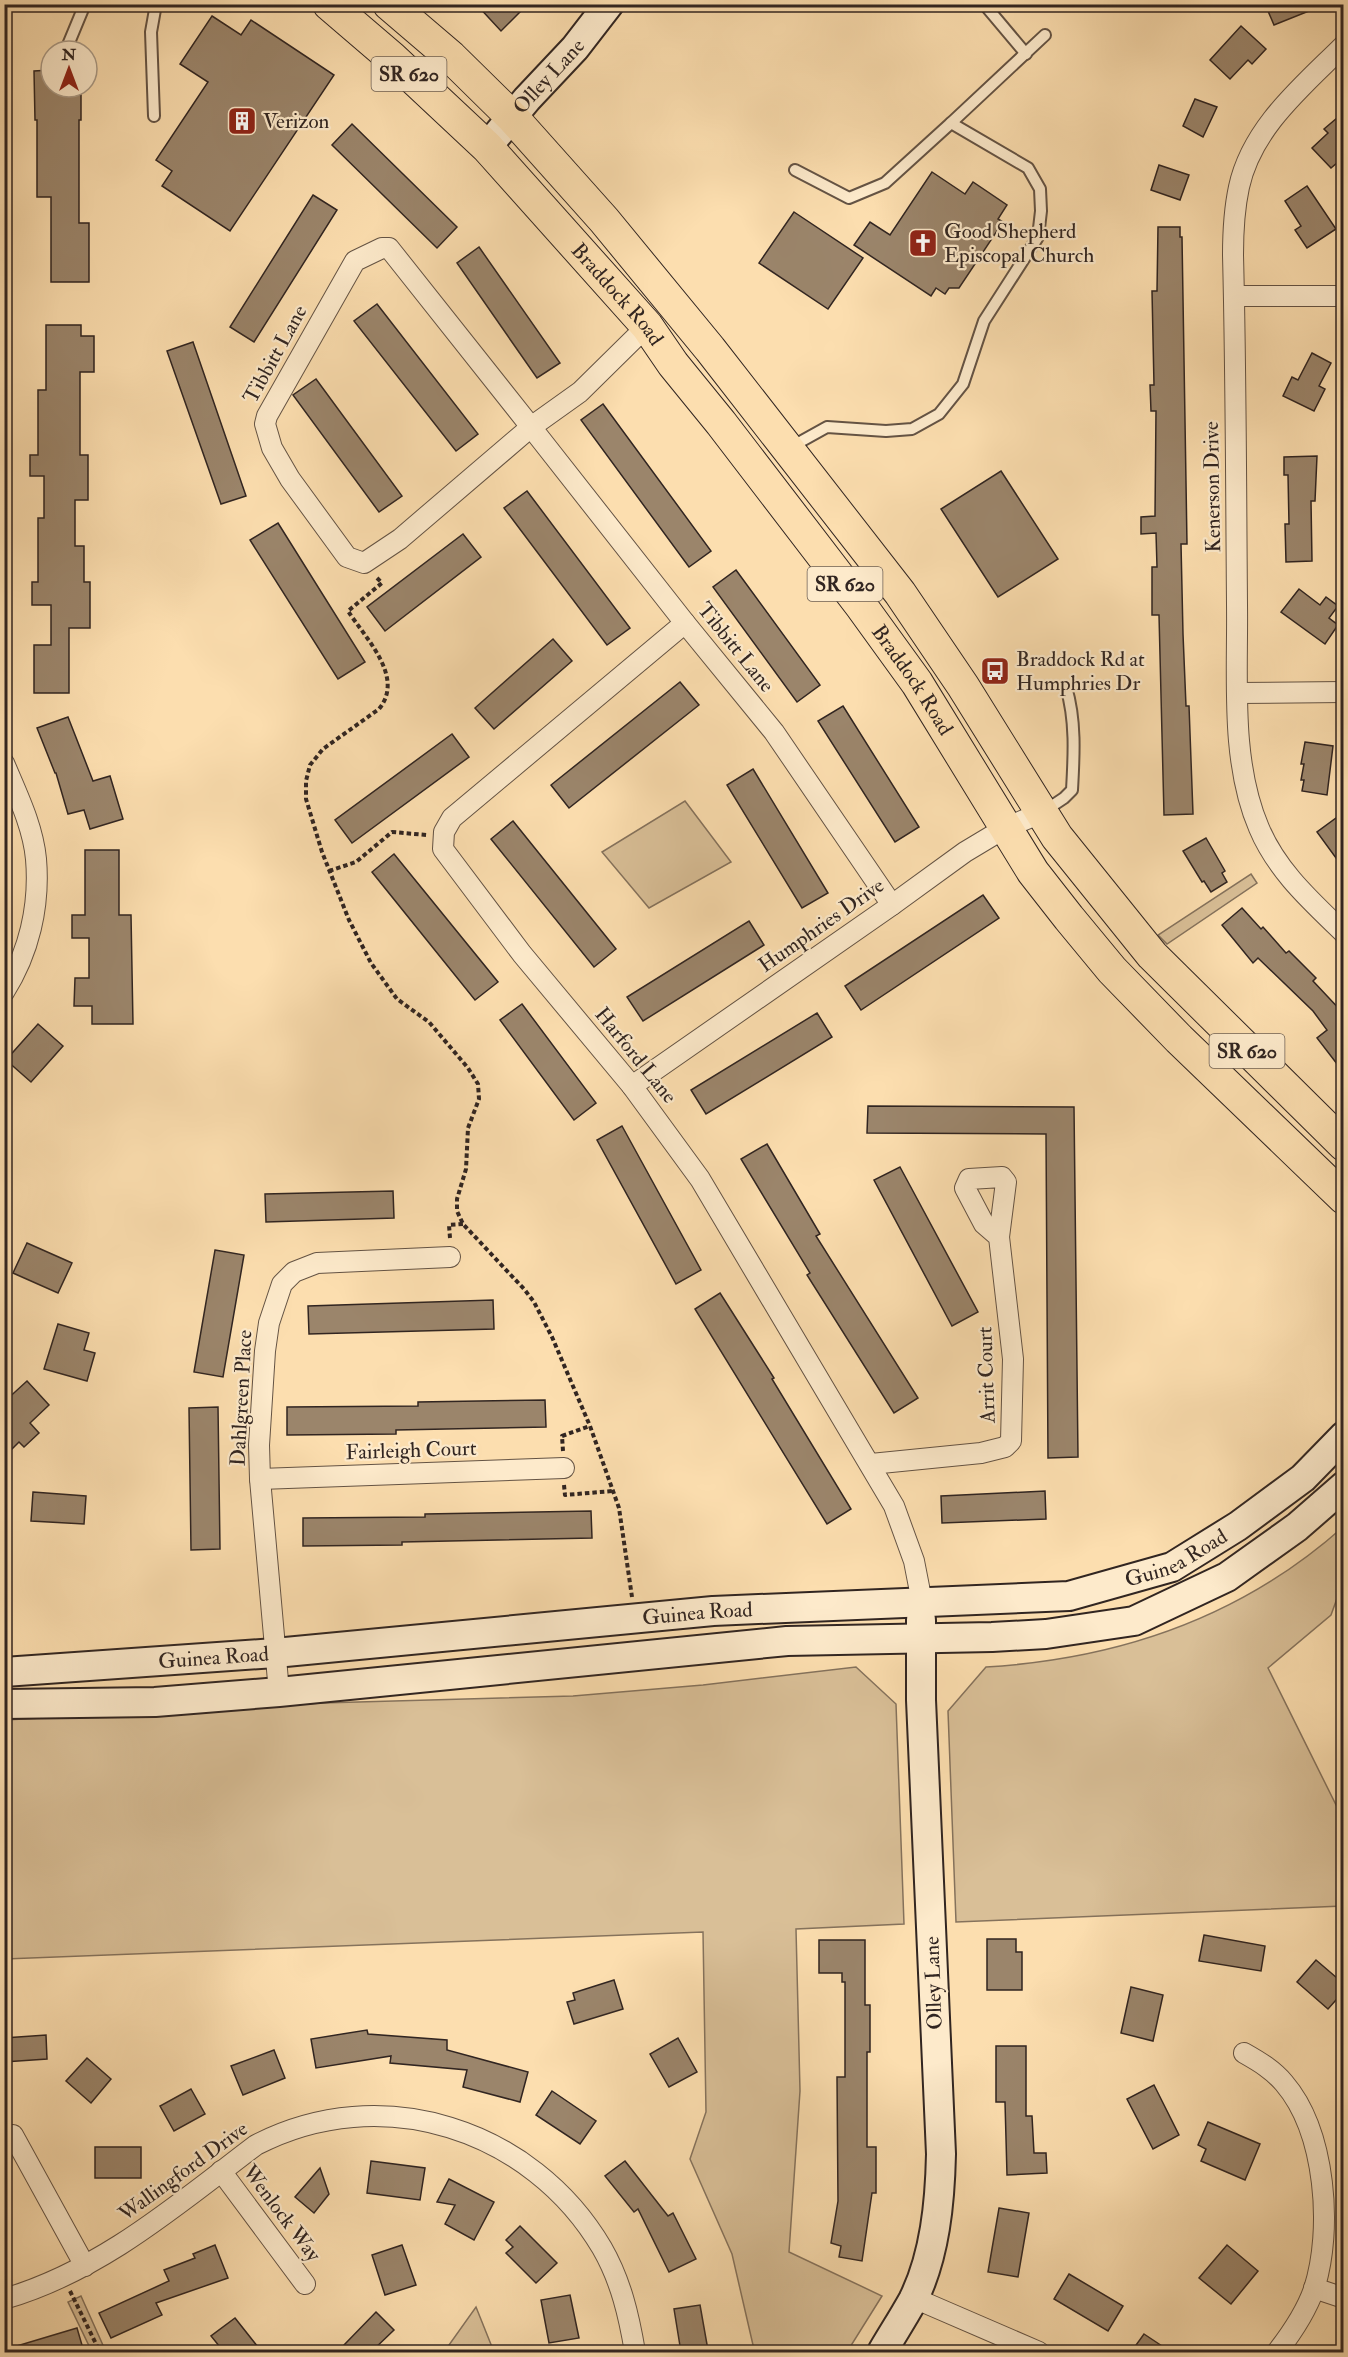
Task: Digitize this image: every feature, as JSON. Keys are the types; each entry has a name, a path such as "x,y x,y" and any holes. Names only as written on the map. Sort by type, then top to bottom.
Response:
{"main road":[{"name":"Braddock Road","path":"329,4 392,58 486,147 647,327 862,607 917,683 1033,872 1112,970 1179,1039 1344,1198"},
{"name":"Braddock Road","path":"389,4 452,57 512,117 604,220 788,448 900,593 963,686 1057,837 1152,955 1344,1145"},
{"name":"Olley Lane","path":"486,147 575,48 609,4"},
{"path":"707,406 721,405 727,408 764,448 770,450 788,448"},
{"name":"Guinea Road","path":"4,1672 275,1653 713,1611 1069,1596 1172,1567 1238,1526 1303,1478 1344,1436"},
{"name":"Guinea Road","path":"4,1704 155,1702 279,1692 776,1642 992,1638 1046,1634 1134,1622 1227,1577 1297,1527 1344,1486"},
{"name":"Olley Lane","path":"882,2352 914,2298 932,2241 940,2196 941,2154 921,1700 922,1602"}],"street":[{"name":"Kenerson Drive","path":"1344,45 1284,105 1264,130 1252,150 1239,186 1233,219 1238,693 1242,770 1259,830 1289,878 1344,933"},
{"name":"Tibbitt Lane","path":"364,563 347,557 290,480 272,448 265,424 267,416 355,261 382,248 389,248 774,732 892,905"},
{"path":"1234,296 1344,296"},
{"path":"364,563 400,539 531,427 580,392 647,327"},
{"path":"444,837 452,818 686,624"},
{"path":"1238,693 1344,692"},
{"path":"4,763 23,808 36,858 36,901 26,946 19,966 4,992"},
{"name":"Humphries Drive","path":"632,1086 965,852 1005,828 1041,813"},
{"name":"Harford Lane","path":"444,837 443,849 515,944 632,1086 700,1179 894,1506 914,1561 922,1602"},
{"name":"Arrit Court","path":"871,1464 981,1453 1005,1447 1011,1441 1013,1359 999,1237"},
{"name":"Dahlgreen Place","path":"279,1692 259,1445 269,1323 282,1284 294,1272 317,1263 450,1257"},
{"name":"Fairleigh Court","path":"260,1479 564,1468"},
{"path":"1244,2053 1269,2067 1286,2085 1298,2103 1318,2159 1323,2194 1322,2241 1314,2288 1288,2338 1277,2352"},
{"name":"Wallingford Drive","path":"4,2300 64,2277 124,2243 256,2145 274,2135 322,2122 349,2118 372,2116 421,2120 454,2128 500,2148 532,2169 559,2192 603,2250 621,2288 628,2310 635,2352"},
{"path":"13,2135 85,2266"},
{"name":"Wenlock Way","path":"221,2171 305,2284"},
{"path":"1314,2288 1344,2298"},
{"path":"914,2298 1039,2352"}],"lane":[{"path":"70,39 85,4"},
{"path":"154,116 151,32 156,4"},
{"path":"984,4 1026,54"},
{"path":"795,170 849,198 885,183 1045,35"},
{"path":"788,448 827,427 886,431 912,429 939,414 963,384 984,321 1038,237 1041,211 1040,189 1028,168 951,123"},
{"path":"1041,813 1072,790 1074,752 1071,706 1065,687"}],"path":[{"path":"364,563 382,583 348,611 385,668 389,679 389,692 379,709 342,733 323,749 310,765 306,781 306,799 329,871 349,920 371,963 397,999 429,1022 468,1068 478,1084 479,1099 468,1128 466,1169 457,1199 457,1211 463,1224 534,1302 590,1426 619,1508 634,1619"},
{"path":"329,871 356,862 392,832 444,837"},
{"path":"590,1426 562,1436 565,1496 613,1491"},
{"path":"64,2277 100,2352"}],"shaded area":[{"path":"685,801 731,862 649,908 602,852"},
{"path":"1251,874 1257,883 1167,944 1158,935"},
{"path":"1343,1527 1343,1589 1339,1593 1331,1615 1268,1668 1343,1819 1343,1906 956,1922 948,1711 986,1667 1085,1654 1132,1643 1177,1628 1221,1609 1264,1586 1304,1559"},
{"path":"856,1667 896,1704 904,1924 796,1929 800,2091 789,2252 882,2296 847,2352 763,2352 753,2345 732,2254 690,2159 706,2112 703,1932 5,1959 5,1720 322,1703 573,1696 703,1685"},
{"path":"81,2296 106,2352 92,2352 68,2302"},
{"path":"476,2307 494,2352 444,2352"}],"building":[{"path":"476,4 528,4 501,31"},
{"path":"1265,4 1324,4 1324,5 1274,25"},
{"name":"Verizon","path":"212,16 241,35 251,20 334,75 230,231 162,186 172,171 156,160 208,82 180,64"},
{"path":"1241,26 1266,49 1252,64 1248,60 1230,79 1210,60"},
{"path":"34,71 39,71 39,99 81,99 79,223 89,223 89,282 51,282 51,197 37,197 37,120 35,120"},
{"path":"1195,99 1217,107 1203,137 1183,126"},
{"path":"1344,112 1344,157 1331,168 1312,148 1328,133 1324,129"},
{"path":"352,124 457,227 437,248 332,145"},
{"path":"1159,165 1189,175 1180,200 1151,190"},
{"name":"Good Shepherd Episcopal Church","path":"932,172 965,194 973,182 1007,205 998,219 1003,222 959,288 949,288 945,294 936,288 931,296 854,245 870,222 890,235"},
{"path":"1307,186 1336,229 1307,248 1295,230 1301,226 1285,201"},
{"path":"313,195 337,210 254,342 230,327"},
{"path":"794,212 863,258 828,309 759,263"},
{"path":"1158,227 1180,227 1180,237 1182,237 1187,544 1181,544 1186,706 1189,706 1193,814 1164,815 1159,615 1152,615 1152,567 1157,567 1156,533 1141,534 1141,517 1155,516 1156,411 1151,411 1150,385 1154,385 1152,291 1157,291"},
{"path":"479,247 560,363 537,378 457,263"},
{"path":"377,304 478,434 456,451 354,321"},
{"path":"46,325 81,325 81,336 94,336 94,372 80,372 80,455 88,455 88,500 75,500 75,546 84,546 84,582 90,582 90,628 69,628 69,693 34,693 34,645 51,645 51,605 32,605 32,582 38,582 38,518 44,518 44,476 30,476 30,455 38,455 38,390 46,390"},
{"path":"193,342 246,496 221,504 167,351"},
{"path":"1312,353 1331,363 1319,386 1325,389 1314,411 1283,396 1292,377 1298,380"},
{"path":"316,379 402,496 379,512 293,395"},
{"path":"603,404 711,551 689,567 581,420"},
{"path":"1317,456 1315,501 1311,501 1312,561 1286,562 1285,524 1289,524 1288,475 1284,475 1284,457"},
{"path":"1001,471 1058,559 998,597 941,509"},
{"path":"527,491 630,628 607,645 504,508"},
{"path":"278,523 365,662 338,679 250,540"},
{"path":"463,534 481,557 385,631 367,607"},
{"path":"736,570 820,685 797,702 713,587"},
{"path":"1299,589 1320,605 1326,597 1338,606 1329,618 1338,625 1325,644 1281,612"},
{"path":"553,639 572,661 494,729 475,708"},
{"path":"680,682 699,705 569,808 551,785"},
{"path":"843,706 919,827 895,842 818,721"},
{"path":"68,717 93,781 110,776 123,819 90,829 84,810 68,814 56,773 37,728"},
{"path":"452,734 469,757 352,843 335,820"},
{"path":"1305,742 1333,746 1327,795 1302,791 1304,780 1301,780 1304,764 1301,764"},
{"path":"753,769 828,893 802,908 727,785"},
{"path":"1336,818 1344,828 1344,869 1317,832"},
{"path":"513,821 616,949 594,967 491,839"},
{"path":"1206,838 1225,871 1222,873 1227,882 1211,892 1183,851"},
{"path":"85,850 119,850 119,915 131,915 133,1024 92,1024 92,1006 74,1006 75,978 89,978 89,938 72,938 72,915 85,915"},
{"path":"394,854 498,982 475,1000 372,872"},
{"path":"983,895 999,918 861,1010 845,986"},
{"path":"1242,908 1286,953 1289,951 1316,978 1313,981 1344,1014 1344,1073 1317,1038 1327,1030 1313,1011 1258,958 1253,963 1222,925"},
{"path":"749,921 764,945 643,1021 627,997"},
{"path":"522,1004 596,1103 574,1120 500,1020"},
{"path":"817,1013 832,1037 706,1114 691,1090"},
{"path":"38,1024 63,1046 31,1082 6,1060"},
{"path":"868,1106 1074,1107 1078,1457 1048,1458 1046,1134 867,1133"},
{"path":"622,1126 701,1270 676,1284 597,1140"},
{"path":"767,1144 820,1234 816,1236 918,1398 894,1413 807,1275 810,1273 741,1159"},
{"path":"900,1167 978,1312 952,1326 874,1180"},
{"path":"393,1191 394,1218 266,1222 265,1194"},
{"path":"27,1243 72,1263 58,1293 13,1273"},
{"path":"215,1250 244,1255 223,1377 194,1372"},
{"path":"720,1293 774,1378 772,1379 851,1509 827,1524 695,1309"},
{"path":"493,1300 494,1329 309,1334 308,1306"},
{"path":"58,1324 89,1333 84,1350 95,1353 87,1381 44,1369"},
{"path":"27,1381 49,1405 30,1423 39,1433 24,1447 19,1442 4,1457 4,1402"},
{"path":"545,1400 546,1427 396,1430 396,1434 287,1435 287,1407 418,1406 418,1402"},
{"path":"218,1407 220,1549 191,1550 189,1408"},
{"path":"1045,1491 1046,1519 942,1523 941,1496"},
{"path":"33,1492 86,1496 84,1524 31,1521"},
{"path":"591,1511 592,1538 303,1546 303,1518 425,1517 425,1514"},
{"path":"1204,1935 1265,1946 1261,1971 1199,1961"},
{"path":"987,1939 1016,1939 1016,1952 1022,1952 1022,1990 987,1990"},
{"path":"819,1940 865,1940 865,2005 870,2005 870,2052 867,2052 867,2147 876,2147 876,2193 872,2193 862,2261 839,2257 841,2246 831,2243 838,2201 837,2077 845,2077 845,1982 842,1982 842,1973 819,1973"},
{"path":"1316,1960 1344,1984 1344,1991 1328,2009 1297,1982"},
{"path":"614,1980 623,2009 574,2024 567,2002 575,2000 573,1993"},
{"path":"1131,1987 1163,1995 1153,2041 1121,2033"},
{"path":"367,2030 368,2034 447,2040 447,2050 528,2072 520,2102 463,2087 467,2070 390,2063 391,2056 316,2068 311,2039"},
{"path":"46,2035 47,2059 4,2062 4,2038"},
{"path":"678,2038 697,2072 669,2087 650,2054"},
{"path":"996,2046 1026,2046 1026,2116 1032,2116 1034,2153 1046,2153 1047,2173 1007,2175 1005,2102 996,2102"},
{"path":"274,2050 285,2078 243,2095 231,2066"},
{"path":"87,2058 111,2079 91,2103 66,2081"},
{"path":"1154,2085 1179,2135 1153,2149 1127,2099"},
{"path":"191,2089 205,2114 174,2131 160,2106"},
{"path":"552,2091 596,2121 580,2144 536,2115"},
{"path":"1208,2122 1260,2144 1245,2180 1201,2161 1206,2149 1198,2145"},
{"path":"95,2147 141,2147 141,2178 95,2178"},
{"path":"371,2161 425,2168 420,2200 367,2193"},
{"path":"625,2161 668,2216 673,2213 696,2259 669,2272 638,2209 634,2212 605,2176"},
{"path":"320,2168 329,2194 314,2213 295,2197"},
{"path":"449,2179 494,2202 474,2240 445,2224 455,2205 437,2202"},
{"path":"999,2208 1029,2213 1018,2277 988,2272"},
{"path":"520,2226 557,2263 536,2283 506,2253 513,2247 506,2240"},
{"path":"215,2245 228,2278 156,2303 162,2315 111,2338 99,2313 169,2281 164,2270 195,2258 193,2254"},
{"path":"402,2245 416,2285 385,2295 372,2255"},
{"path":"1227,2245 1258,2271 1231,2304 1199,2278"},
{"path":"1069,2274 1123,2306 1108,2331 1054,2299"},
{"path":"570,2295 579,2338 549,2343 541,2300"},
{"path":"700,2305 708,2350 681,2352 674,2309"},
{"path":"376,2312 394,2330 371,2352 351,2352 344,2345"},
{"path":"235,2318 262,2352 224,2352 211,2336"},
{"path":"77,2328 84,2352 11,2352 10,2348"},
{"path":"1144,2334 1171,2352 1131,2352"}],"place":[{"name":"Verizon","path":"242,121"},
{"name":"Good Shepherd Episcopal Church","path":"923,243"},
{"name":"Braddock Rd at Humphries Dr","path":"995,671"}]}
